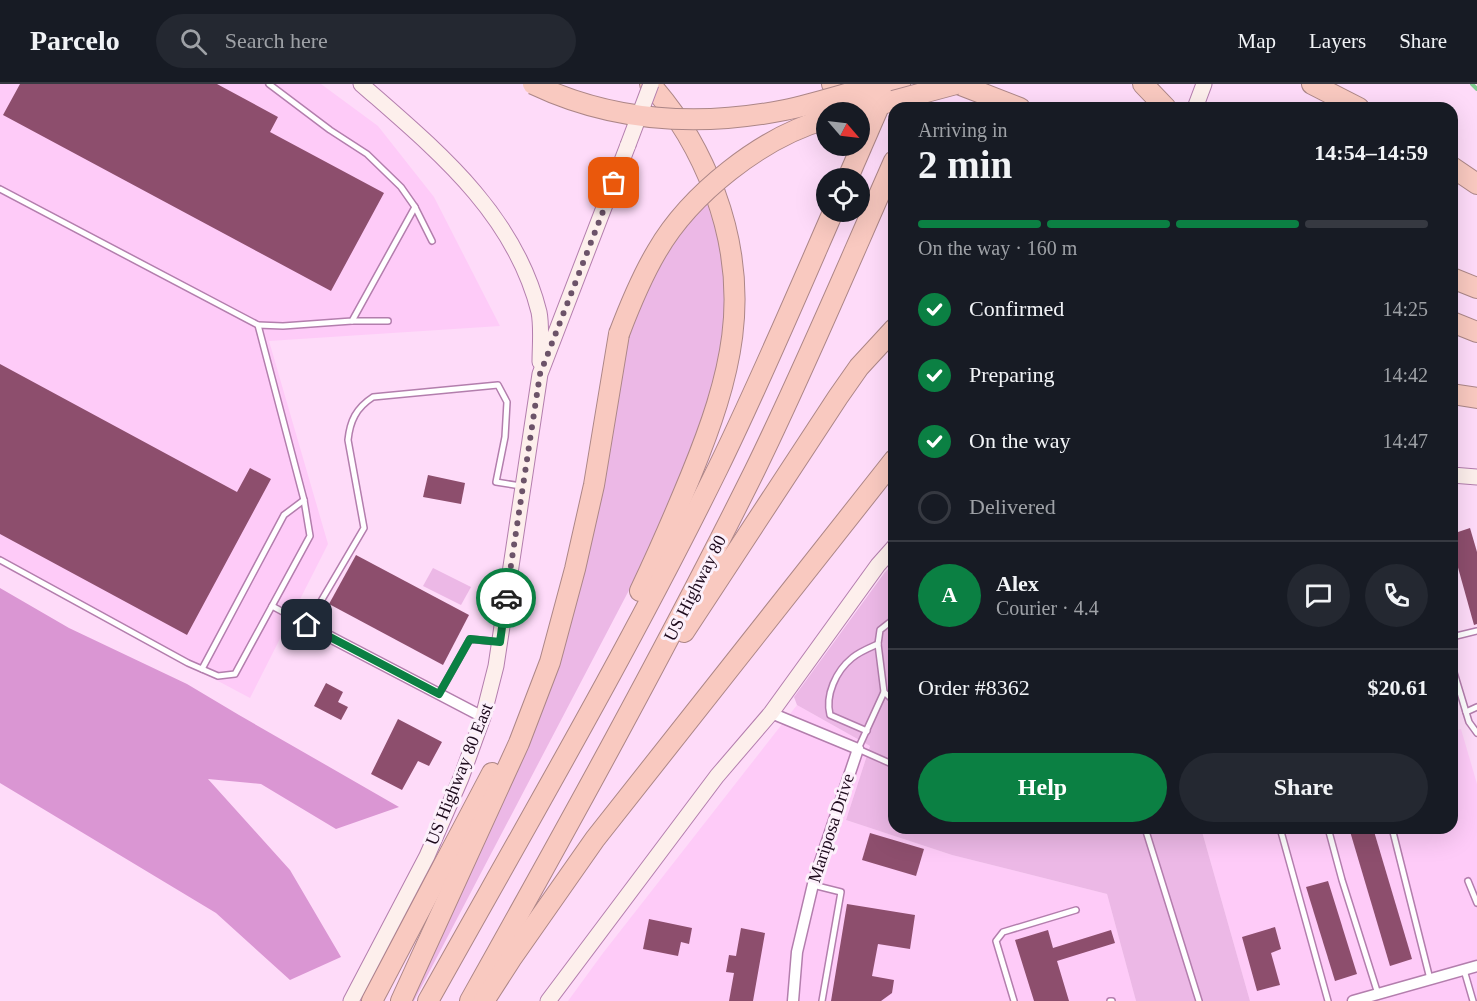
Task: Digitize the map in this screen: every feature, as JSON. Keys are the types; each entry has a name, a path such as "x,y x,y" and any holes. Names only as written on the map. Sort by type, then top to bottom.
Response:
{"highway":[{"path":"533,84 579,103 606,111 661,119 710,120 787,109 883,84"},
{"path":"615,664 627,621 682,497 718,406 731,352 735,313 730,247 717,198 701,159 690,140 650,84"},
{"path":"832,84 888,105"},
{"path":"852,168 889,84"},
{"path":"899,84 906,102"},
{"path":"916,84 924,102"},
{"path":"920,102 928,84"},
{"path":"890,102 957,84 1004,102"},
{"path":"1143,84 1160,102"},
{"path":"1312,84 1347,102"},
{"path":"870,107 888,102"},
{"path":"401,1001 530,718 550,662 582,543 619,334 634,293 658,249 688,209 732,168 795,131 816,123"},
{"path":"1458,171 1477,184"},
{"name":"US Highway 80","path":"470,1001 636,702 714,552 788,400 888,175"},
{"name":"US Highway 80","path":"428,1001 615,664 718,467 829,222"},
{"path":"1458,324 1477,332"},
{"path":"636,702 722,576 838,397 859,367 888,336"},
{"path":"1458,337 1477,342"},
{"path":"1458,395 1477,398"},
{"path":"484,1001 595,839 888,468"},
{"path":"372,1001 505,747 563,611"}],"main road":[{"path":"361,84 437,152 481,198 519,255 539,314 540,374"},
{"name":"US Highway 80 East","path":"351,1001 427,856 461,778 491,693 540,374 650,84"},
{"path":"1197,102 1204,84"},
{"path":"1458,475 1477,477"},
{"path":"548,1001 717,776 771,713 888,554"}],"street":[{"path":"307,625 483,717"},
{"name":"Mariposa Drive","path":"771,713 858,749 813,885 797,952 793,1001"},
{"path":"1353,1001 1477,966"}],"lane":[{"path":"269,84 330,130 367,154 401,187 415,207 432,241"},
{"path":"0,189 258,324 283,326 388,321"},
{"path":"352,321 415,207"},
{"path":"0,560 202,669 218,676 235,674 310,536 304,500 258,324"},
{"path":"272,606 307,625 364,528 348,440 350,426 356,412 363,403 379,395 498,384 507,402 496,482 522,486"},
{"path":"202,669 285,515 304,500"},
{"path":"888,624 880,630 878,644 884,692 858,749 888,762"},
{"path":"1458,636 1477,631"},
{"path":"439,694 470,639 500,642"},
{"path":"867,731 830,715 828,706 834,680 852,658 878,644"},
{"path":"1458,686 1469,722 1477,733"},
{"path":"884,692 888,696"},
{"path":"1466,712 1477,707"},
{"path":"1147,834 1199,1001"},
{"path":"1282,834 1328,1001"},
{"path":"1330,834 1378,994"},
{"path":"1394,834 1430,979"},
{"path":"1468,881 1477,903"},
{"path":"813,885 841,892 822,1001"},
{"path":"1014,1001 996,941 1003,932 1076,910"},
{"path":"1464,970 1473,1001"}],"shaded area":[{"path":"0,84 321,84 378,126 434,197 500,326 269,341 328,544 250,698 0,565"},
{"path":"709,200 721,238 727,296 724,345 715,383 693,448 638,573 414,1001 408,1001 558,660 572,619 594,528 624,343 646,283 687,223"},
{"path":"433,568 471,587 461,605 423,586"},
{"path":"888,569 888,834 846,820 870,746 797,705 794,697"},
{"path":"0,588 69,628 187,684 399,807 336,829 261,784 208,779 290,870 341,957 290,980 216,913 0,783"},
{"path":"797,705 870,746 846,820 952,855 1107,894 1136,1001 568,1001"},
{"path":"1461,729 1477,784 1477,1001 1250,1001 1203,834 1458,834 1458,730"},
{"path":"888,834 1203,834 1250,1001 1136,1001 1107,894 952,855"}],"building":[{"path":"20,84 217,84 278,117 270,132 384,193 331,291 3,115"},
{"path":"0,364 237,492 250,468 271,479 187,635 0,534"},
{"path":"428,475 465,483 461,504 423,497"},
{"path":"1470,528 1477,552 1477,624 1474,625 1458,568 1458,532"},
{"path":"356,555 469,615 443,665 329,604"},
{"path":"326,683 343,692 338,702 348,707 341,720 314,706"},
{"path":"398,719 442,742 429,766 418,761 402,790 371,774"},
{"path":"870,833 924,849 916,876 862,860"},
{"path":"1351,834 1375,834 1412,959 1390,966"},
{"path":"1328,881 1357,974 1335,981 1306,887"},
{"path":"847,904 915,915 910,949 878,944 872,976 894,980 892,993 881,1001 831,1001"},
{"path":"649,919 692,928 689,944 681,942 678,956 643,949"},
{"path":"1275,927 1281,949 1271,953 1280,985 1257,991 1242,937"},
{"path":"741,928 765,933 753,1001 729,1001 734,973 726,972 729,955 736,956"},
{"path":"1048,930 1053,948 1111,930 1115,943 1057,961 1069,1001 1034,1001 1015,940"}],"waterway":[{"path":"1472,84 1477,89"}],"way so far":[{"path":"506,598 540,374 614,183"}],"route":[{"path":"307,625 439,694 470,639 500,642 506,598"}]}
